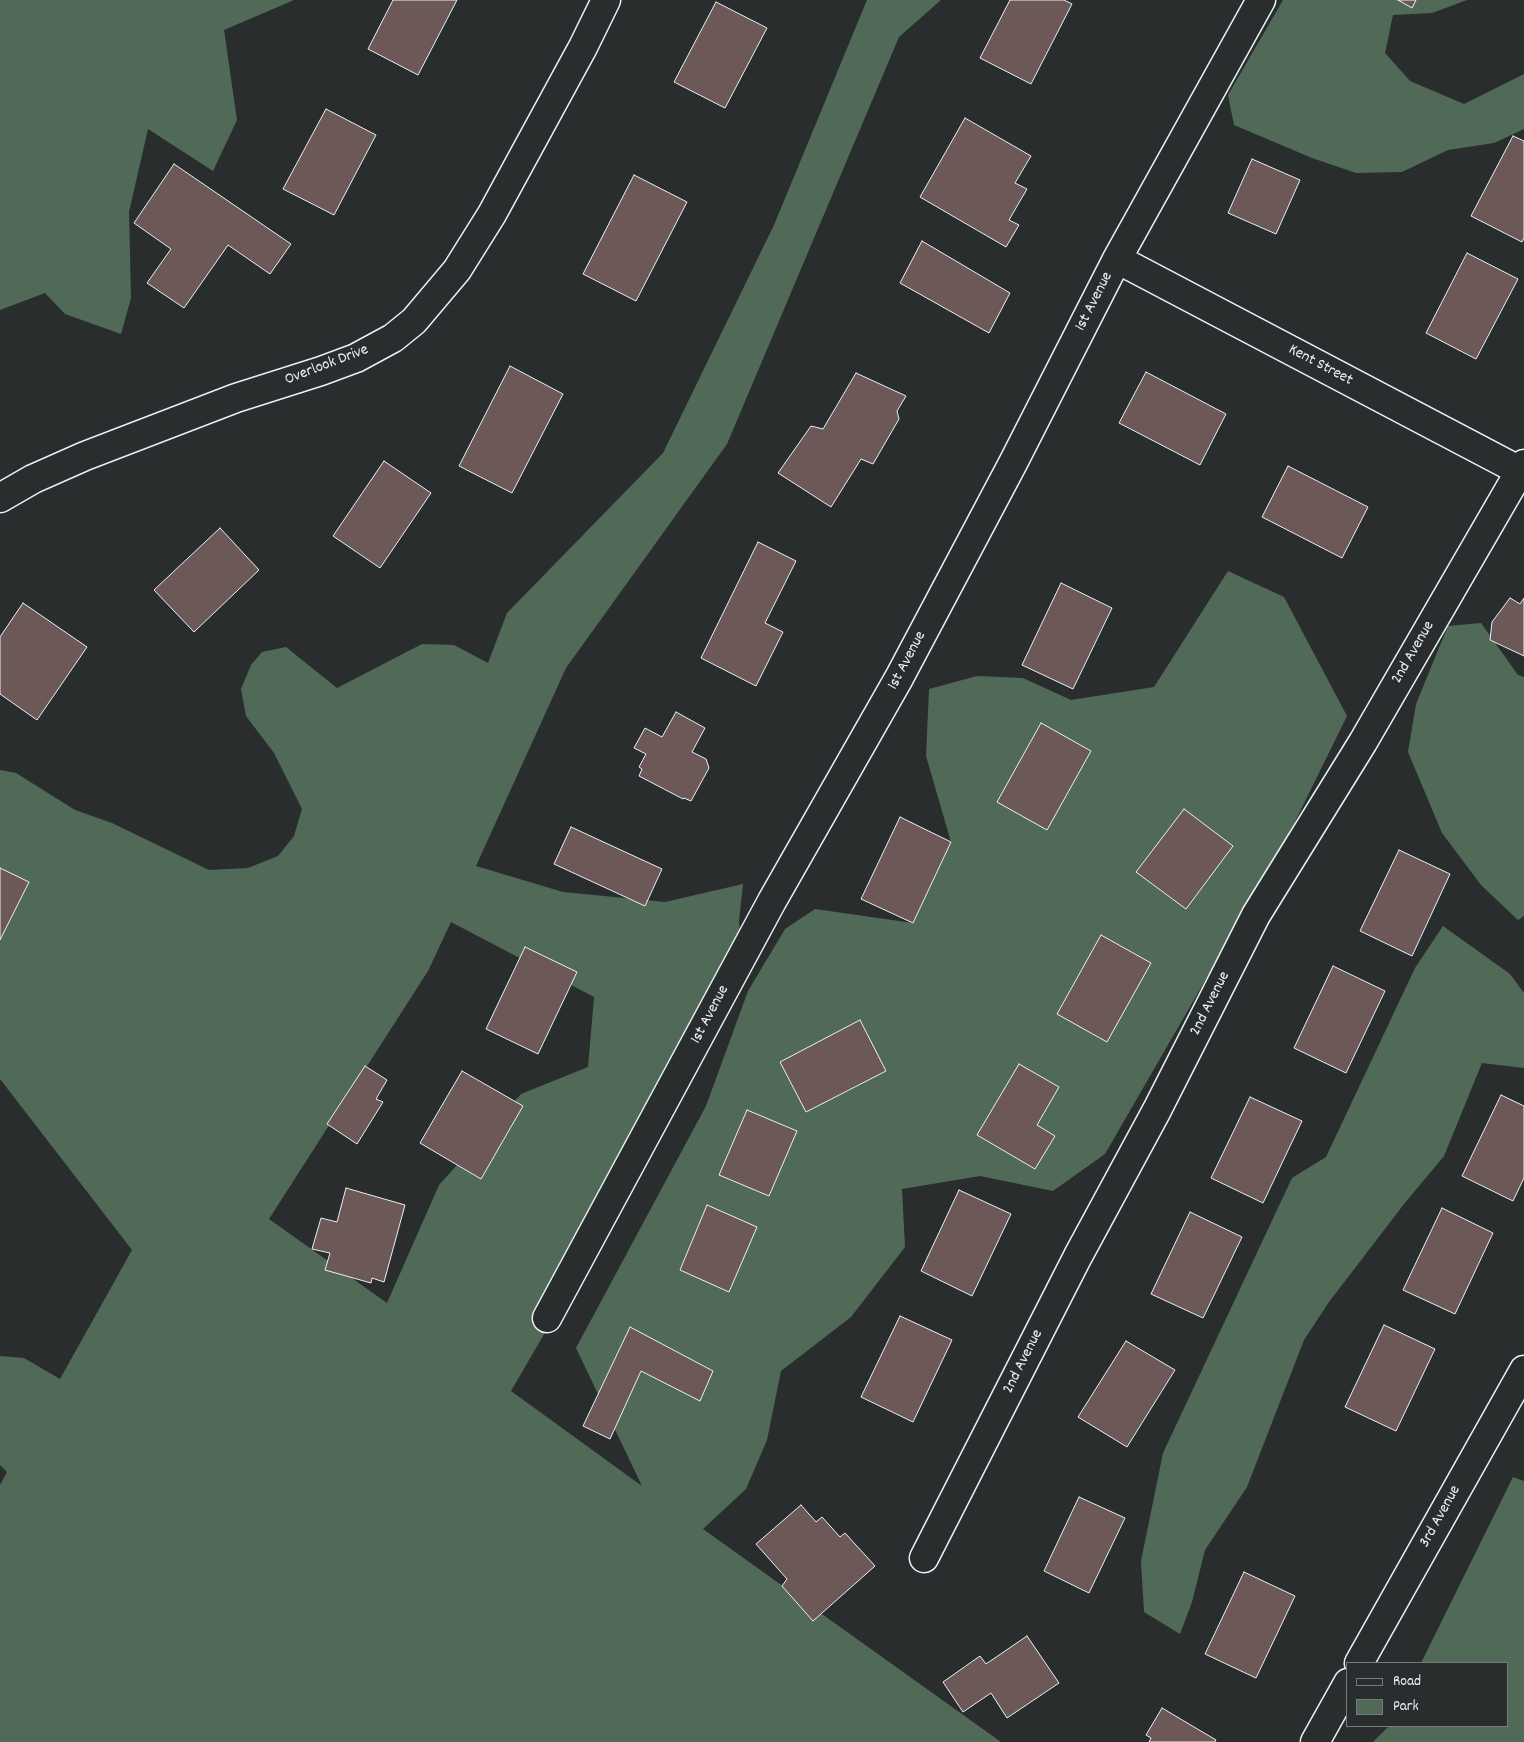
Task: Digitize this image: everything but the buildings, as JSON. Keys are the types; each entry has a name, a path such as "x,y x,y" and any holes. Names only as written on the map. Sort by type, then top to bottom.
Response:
{"street":[{"name":"Overlook Drive","path":"0,498 33,479 94,453 236,398 321,372 356,358 393,338 414,321 458,270 492,214 583,47 606,0"},
{"name":"1st Avenue","path":"548,1318 772,901 899,678 1013,463 1117,259 1261,0"},
{"name":"Kent Street","path":"1117,259 1523,469"},
{"name":"2nd Avenue","path":"924,1558 1078,1256 1157,1110 1256,915 1363,742 1523,469"},
{"name":"3rd Avenue","path":"1360,1662 1524,1370"},
{"path":"1314,1742 1346,1686"}],"green space":[{"path":"0,0 294,0 224,30 237,120 213,171 148,129 129,212 131,298 121,334 65,314 45,293 0,310"},
{"path":"867,0 941,0 899,37 727,444 566,668 476,866 563,892 665,902 743,884 739,921 742,957 558,1299 543,1336 511,1391 642,1486 576,1348 706,1106 748,991 785,929 815,909 913,923 951,842 926,756 929,689 977,676 1023,678 1071,700 1154,687 1228,571 1284,597 1347,716 1285,842 1105,1154 1053,1191 980,1176 902,1189 905,1247 851,1317 781,1371 767,1440 746,1489 703,1529 1001,1742 0,1742 0,1485 7,1472 0,1465 0,1356 24,1358 60,1379 132,1250 0,1079 0,770 16,773 75,810 112,823 209,870 248,868 278,856 294,836 302,809 274,753 246,716 241,689 251,665 262,652 286,647 337,688 422,644 454,645 488,663 507,613 663,453 774,225","holes":["451,922 594,997 588,1067 521,1094 439,1185 387,1303 269,1219 428,971"]},
{"path":"1283,0 1467,0 1432,13 1393,15 1385,53 1410,81 1464,104 1524,74 1524,129 1494,143 1448,150 1402,172 1356,173 1312,158 1234,125 1228,95"},
{"path":"1481,623 1518,675 1524,677 1524,916 1518,920 1481,885 1442,833 1408,752 1416,704 1448,626"},
{"path":"1443,926 1510,974 1524,993 1524,1068 1482,1063 1444,1156 1404,1204 1329,1302 1304,1340 1247,1487 1205,1550 1192,1602 1180,1634 1144,1612 1141,1561 1163,1453 1292,1178 1326,1157 1415,968"},
{"path":"1513,1477 1524,1481 1524,1742 1373,1742 1388,1727 1509,1727 1509,1662 1421,1662"}]}
